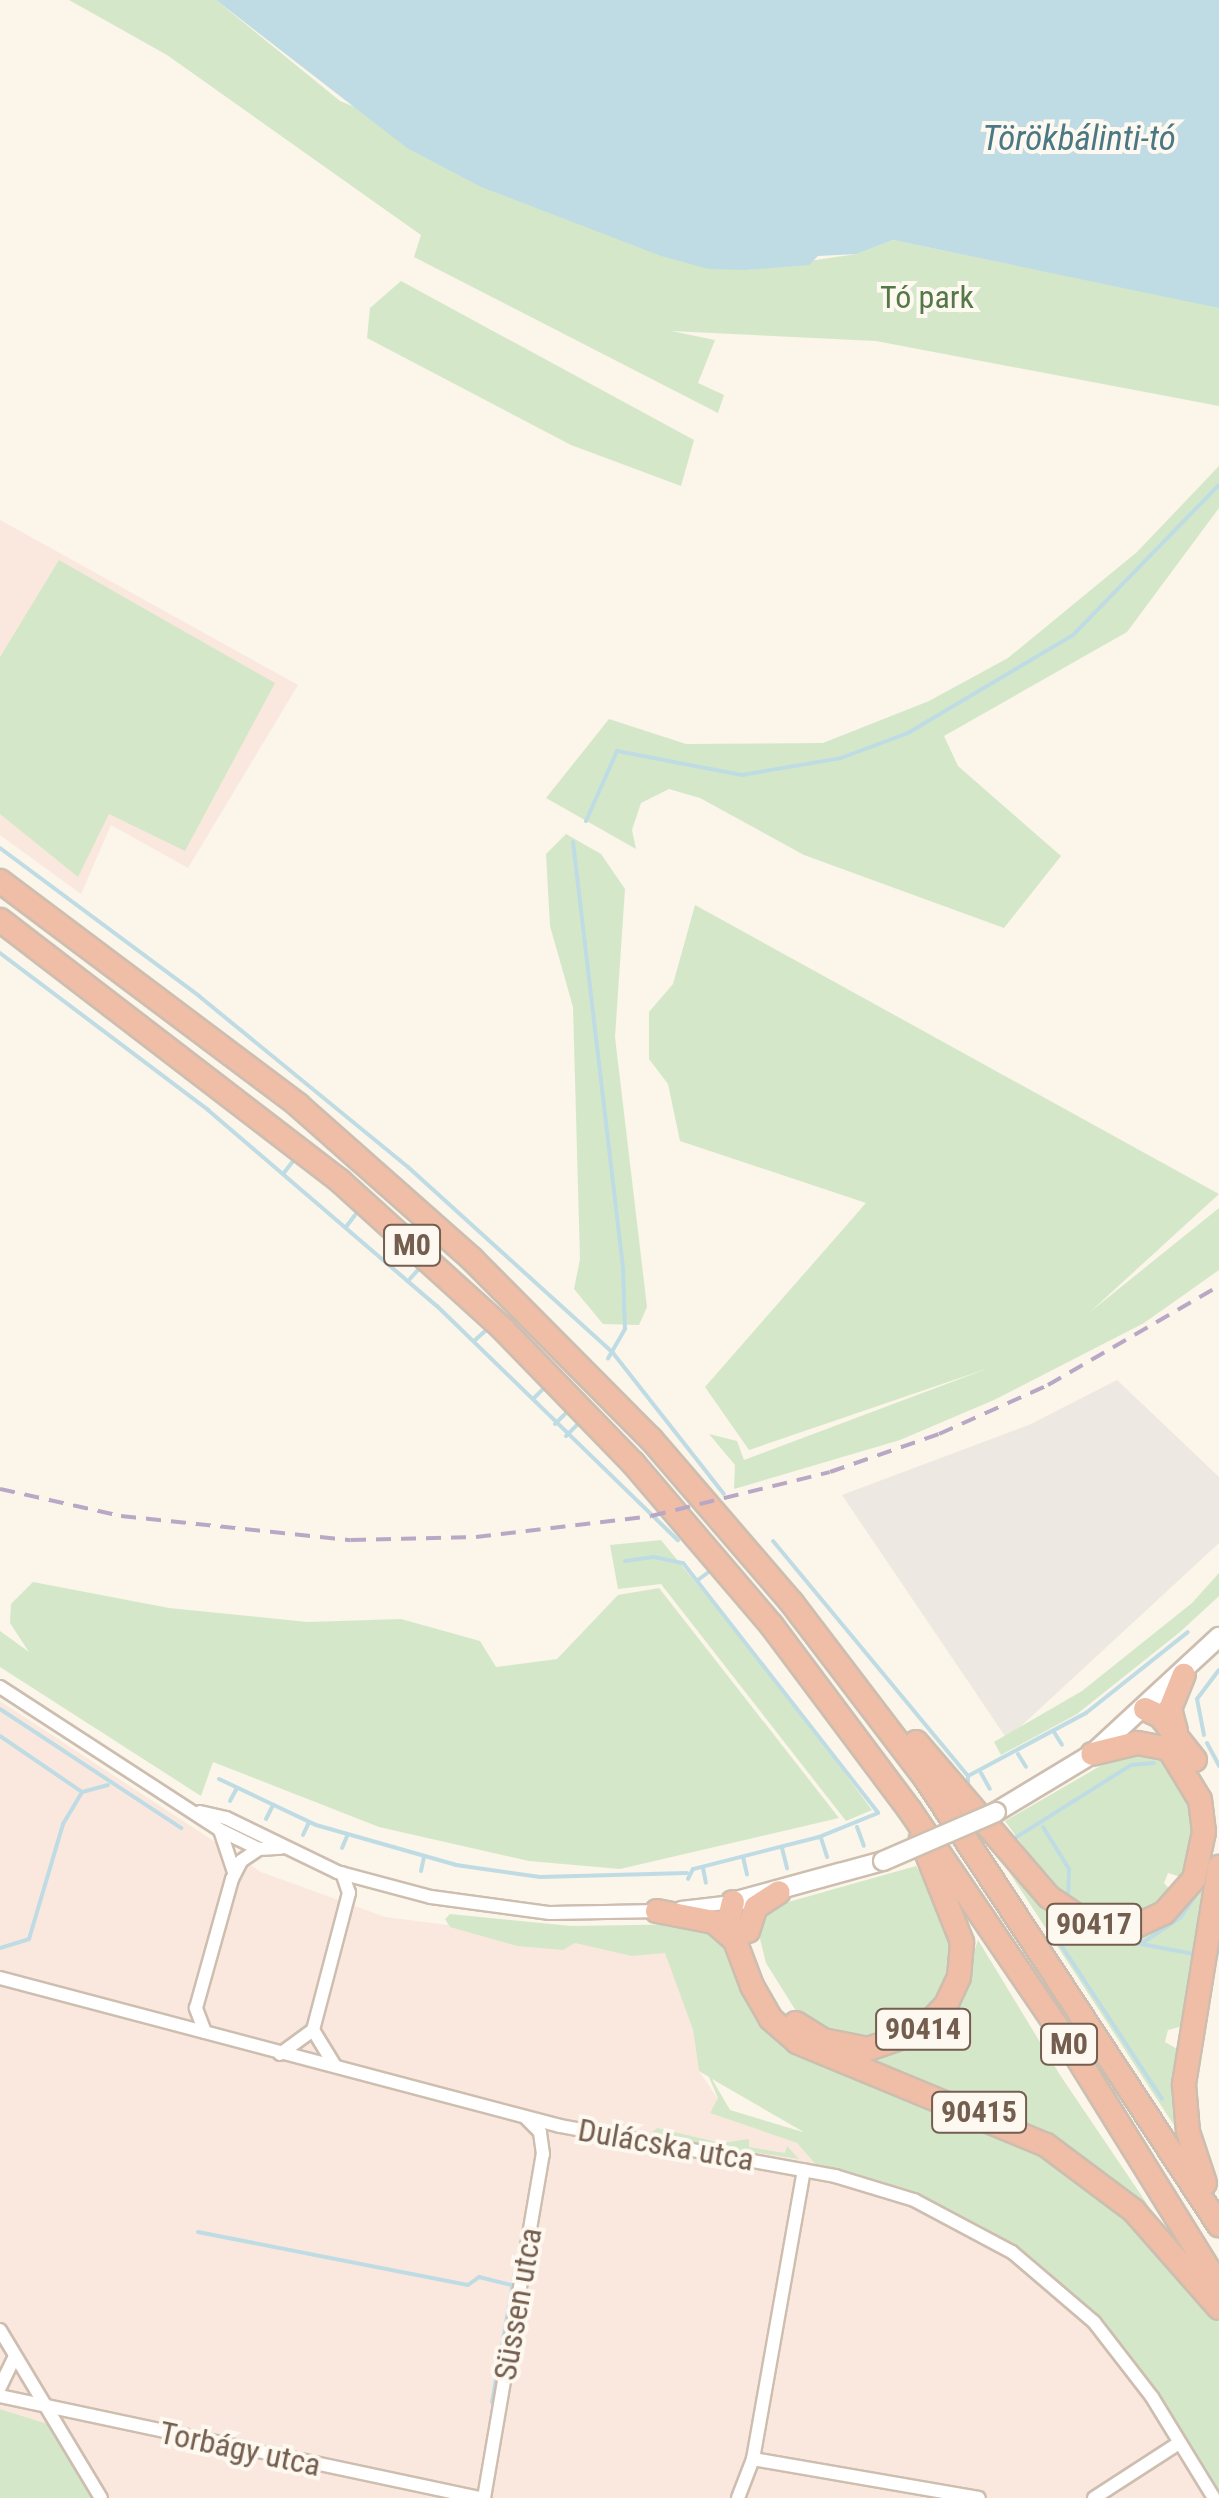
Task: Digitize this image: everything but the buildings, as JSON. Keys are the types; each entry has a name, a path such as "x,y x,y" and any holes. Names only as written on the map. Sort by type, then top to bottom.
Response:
{"highway":[{"name":"M0","path":"0,880 298,1105 483,1270 651,1439 856,1686 1094,2027 1219,2225"},
{"name":"M0","path":"0,920 254,1109 503,1330 737,1582 910,1809 1069,2044 1219,2286"},
{"path":"1173,1742 1170,1709 1184,1675"},
{"name":"90417","path":"856,1686 880,1698 1049,1896 1100,1926 1128,1927 1164,1914 1199,1867 1204,1832 1200,1800 1173,1742"},
{"path":"1145,1709 1204,1774 1219,1823"},
{"path":"1092,1754 1137,1743 1173,1742"},
{"name":"90414","path":"742,1937 775,1998 811,2034 868,2048 921,2031 955,1988 962,1942 910,1809"},
{"path":"1219,1867 1184,2084 1192,2148 1219,2211"},
{"path":"658,1911 714,1922 742,1937 756,1907 779,1892"},
{"name":"90415","path":"733,1902 727,1918 742,1937 760,2001 797,2042 1046,2145 1133,2210 1219,2308"}],"street":[{"path":"200,1812 226,1818 342,1873 491,1907 658,1911 733,1902 884,1861 996,1812 1092,1754 1184,1675 1219,1637"},
{"path":"0,1687 200,1812 220,1830 259,1849 284,1848"},
{"path":"220,1830 234,1874"},
{"path":"205,2032 196,2008 234,1874 259,1849"},
{"path":"341,2071 316,2045 313,2030 349,1893 342,1873"},
{"path":"346,1906 356,1894 381,1884"},
{"name":"Dulácska utca","path":"0,1978 525,2117 804,2170 914,2200 1033,2267 1094,2322 1214,2498"},
{"path":"170,2022 196,2008"},
{"path":"280,2054 313,2030"},
{"name":"Süssen utca","path":"483,2498 544,2154 540,2132 525,2117"},
{"path":"738,2498 753,2460 804,2170"},
{"path":"0,2330 101,2498"},
{"path":"0,2387 16,2356"},
{"name":"Torbágy utca","path":"0,2396 483,2498"},
{"path":"1094,2498 1179,2442"},
{"path":"753,2460 979,2498"}],"shaded area":[{"path":"0,520 298,685 188,868 111,825 81,894 0,835"},
{"path":"1117,1380 1219,1477 1219,1543 1007,1739 842,1495 1029,1425"},
{"path":"0,1701 261,1872 385,1917 666,1953 693,2030 699,2071 718,2099 711,2113 797,2143 817,2166 934,2202 1024,2254 1082,2303 1133,2362 1219,2498 94,2498 48,2424 0,2409"}],"green space":[{"name":"Tó park","path":"69,0 216,0 340,101 746,270 857,254 893,240 1219,307 1219,406 876,341 671,331 715,340 698,383 724,395 718,413 414,257 421,235 167,55"},
{"path":"401,281 694,440 681,486 571,445 367,338 370,308"},
{"path":"1219,466 1219,508 1127,632 944,736 958,766 1061,856 1004,928 804,855 700,798 669,789 641,803 632,830 636,849 546,798 609,719 686,744 823,743 929,701 1008,658 1137,552"},
{"path":"59,560 275,683 185,851 109,814 78,877 0,814 0,657"},
{"path":"566,834 601,854 625,889 615,1037 647,1307 639,1325 603,1324 574,1289 580,1259 573,1007 550,926 546,854"},
{"path":"695,905 1219,1194 1090,1312 1219,1208 1219,1270 1144,1323 994,1400 900,1440 734,1489 735,1465 709,1434 737,1441 744,1460 989,1368 749,1450 705,1387 866,1203 680,1141 668,1084 649,1059 649,1012 673,984"},
{"path":"661,1540 784,1691 872,1810 846,1821 661,1584 618,1589 610,1545"},
{"path":"1219,1573 1219,1596 1180,1632 1077,1714 1001,1755 994,1742 1082,1691 1192,1603"},
{"path":"33,1582 169,1608 307,1622 401,1619 480,1641 496,1667 557,1659 618,1595 659,1588 839,1818 620,1869 529,1861 379,1827 213,1762 201,1796 0,1667 0,1631 29,1652 10,1623 11,1604"},
{"path":"1141,1752 1171,1766 1195,1818 1184,1878 1168,1873 1164,1883 1174,1894 1151,1914 1101,1920 1064,1901 1005,1821 1121,1754"},
{"path":"987,1838 1087,1931 1103,1935 1132,1935 1171,1920 1191,1901 1208,1864 1183,2026 1168,2030 1165,2042 1179,2050 1179,2133"},
{"path":"916,1866 947,1915 956,1964 938,2005 901,2034 847,2041 801,2019 766,1963 757,1927 767,1908"},
{"path":"450,1914 571,1926 696,1924 725,1939 757,2009 1083,2177 1179,2267 1219,2322 1219,2495 1107,2330 1024,2254 934,2202 817,2166 797,2143 710,2113 718,2098 709,2077 699,2071 693,2030 665,1953 632,1956 575,1943 563,1950 517,1946 450,1927 445,1919","holes":["712,2079 803,2132 730,2110"]},
{"path":"978,1940 1060,2075 1162,2226 1041,2132 986,2105 855,2058 928,2040 956,2009"},
{"path":"657,2128 721,2143 749,2139 749,2147 785,2153 787,2146 799,2159 656,2138 667,2136 652,2132"},
{"path":"0,2409 48,2424 94,2498 0,2498"}],"water":[{"name":"Törökbálinti-tó","path":"216,0 1219,0 1219,308 893,240 857,254 818,256 809,265 746,270 708,269 661,256 481,187 407,148"}],"waterway":[{"path":"586,821 617,751 742,775 841,758 908,733 1073,635 1219,485"},
{"path":"573,842 623,1270 625,1329 608,1358"},
{"path":"0,848 199,996 408,1167 613,1353 724,1494"},
{"path":"0,953 208,1110 437,1306 678,1540"},
{"path":"283,1174 294,1160"},
{"path":"346,1227 355,1215"},
{"path":"408,1281 418,1270"},
{"path":"474,1341 485,1331"},
{"path":"533,1399 542,1390"},
{"path":"555,1424 565,1414"},
{"path":"566,1436 577,1425"},
{"path":"773,1541 968,1776 968,1787"},
{"path":"625,1561 654,1557 683,1563 878,1813 819,1837 693,1869 688,1879"},
{"path":"698,1580 710,1571"},
{"path":"968,1776 1086,1713 1188,1632"},
{"path":"1204,1735 1197,1699 1219,1670"},
{"path":"0,1709 181,1828"},
{"path":"1054,1732 1062,1745"},
{"path":"0,1736 82,1792"},
{"path":"1207,1743 1219,1766"},
{"path":"1018,1754 1026,1767"},
{"path":"1012,1840 1131,1765 1154,1763"},
{"path":"981,1773 990,1789"},
{"path":"219,1779 316,1825 456,1865 540,1877 687,1873"},
{"path":"0,1948 29,1939 63,1824 82,1792 108,1785"},
{"path":"230,1801 237,1788"},
{"path":"266,1819 273,1805"},
{"path":"303,1835 309,1822"},
{"path":"857,1827 864,1846"},
{"path":"1043,1827 1069,1869 1068,1894"},
{"path":"342,1848 347,1836"},
{"path":"821,1838 827,1857"},
{"path":"782,1848 787,1868"},
{"path":"421,1871 424,1857"},
{"path":"743,1857 747,1875"},
{"path":"703,1868 706,1883"},
{"path":"1063,1926 1085,1937 1141,1944 1181,1917 1203,1884"},
{"path":"1067,1896 1076,1902"},
{"path":"1064,1921 1061,1945 1162,2099"},
{"path":"1141,1944 1194,1954"},
{"path":"1214,1962 1219,1948"},
{"path":"198,2232 468,2285 479,2277 512,2285"},
{"path":"492,2402 515,2272"}],"railway":[{"path":"0,1489 121,1516 351,1540 476,1537 651,1516 830,1472 939,1434 1048,1385 1219,1286"}]}
